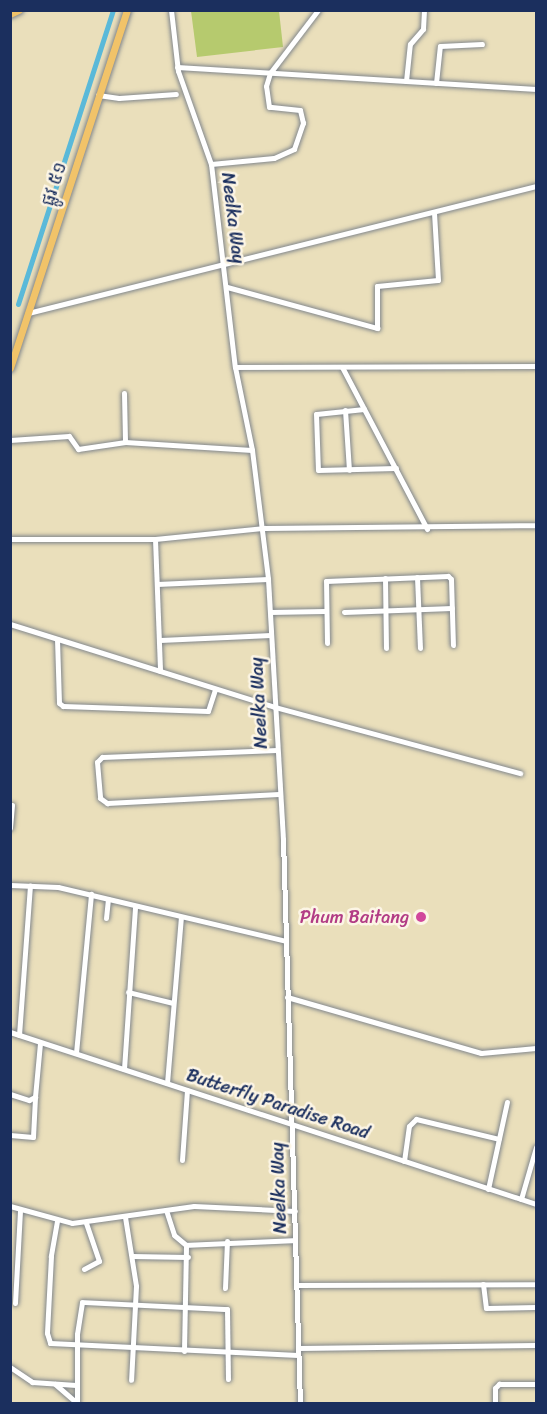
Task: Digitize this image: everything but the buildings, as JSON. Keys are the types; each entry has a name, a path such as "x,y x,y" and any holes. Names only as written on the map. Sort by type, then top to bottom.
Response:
{"highway":[{"path":"10,14 19,10"}],"main road":[{"name":"ផ្លូវ ៥១","path":"10,368 127,10"}],"street":[{"name":"Neelka Way","path":"171,10 177,67 211,164 235,367 252,450 264,528 286,941 300,1404"},
{"path":"211,164 274,158 294,148 301,134 301,113 295,107 268,107 265,98 270,73 318,10"},
{"path":"406,81 410,44 423,29 424,10"},
{"path":"436,83 440,46 482,44"},
{"path":"177,67 537,89"},
{"path":"98,95 176,94"},
{"path":"28,313 224,266 537,186"},
{"path":"226,286 377,328 377,286 438,280 434,212"},
{"path":"235,367 537,366"},
{"path":"342,367 427,529"},
{"path":"124,393 125,442"},
{"path":"364,409 316,414 317,467 321,471 396,468"},
{"path":"345,411 349,470"},
{"path":"10,440 69,435 81,449 125,442 252,450"},
{"path":"10,539 155,539 264,528 427,529 537,525"},
{"path":"155,539 160,671"},
{"path":"417,577 420,648"},
{"path":"327,643 326,581 450,577 453,645"},
{"path":"385,578 386,648"},
{"path":"157,584 268,579"},
{"path":"344,612 452,608"},
{"path":"270,612 325,611"},
{"path":"10,624 275,707 520,773"},
{"path":"160,640 271,635"},
{"path":"57,639 59,703 63,706 204,712 210,709 214,689"},
{"path":"277,750 102,757 97,762 100,798 107,803 279,794"},
{"path":"10,828 12,805"},
{"path":"10,885 30,885 91,894 181,918 286,941"},
{"path":"19,1035 30,885"},
{"path":"76,1053 91,894"},
{"path":"106,918 108,899"},
{"path":"124,1070 135,906"},
{"path":"167,1083 181,918"},
{"path":"128,992 173,1003"},
{"path":"287,997 481,1053 537,1048"},
{"name":"Butterfly Paradise Road","path":"10,1032 537,1204"},
{"path":"10,1135 33,1137 39,1043"},
{"path":"182,1160 187,1090"},
{"path":"10,1094 29,1100 35,1097"},
{"path":"488,1189 507,1102"},
{"path":"404,1161 409,1126 416,1119 500,1139"},
{"path":"521,1199 536,1150"},
{"path":"10,1206 57,1221 86,1223 194,1206 295,1210"},
{"path":"15,1303 20,1210"},
{"path":"166,1210 174,1235 186,1245 188,1257 184,1351"},
{"path":"125,1217 132,1256 136,1305 131,1380"},
{"path":"57,1221 51,1256 47,1339 53,1344 298,1355"},
{"path":"84,1269 99,1261 86,1223"},
{"path":"186,1245 227,1241 295,1240"},
{"path":"225,1288 227,1241"},
{"path":"132,1256 188,1257"},
{"path":"483,1284 486,1308 537,1307"},
{"path":"296,1285 537,1284"},
{"path":"77,1404 80,1302 229,1311 228,1379"},
{"path":"298,1348 537,1345"},
{"path":"10,1367 32,1382 76,1385"},
{"path":"55,1384 77,1404"},
{"path":"495,1404 499,1384 537,1384"}],"green space":[{"path":"191,11 279,11 283,47 197,57"}],"waterway":[{"path":"18,304 113,10"}],"place":[{"name":"Phum Baitang","path":"421,917"}]}
